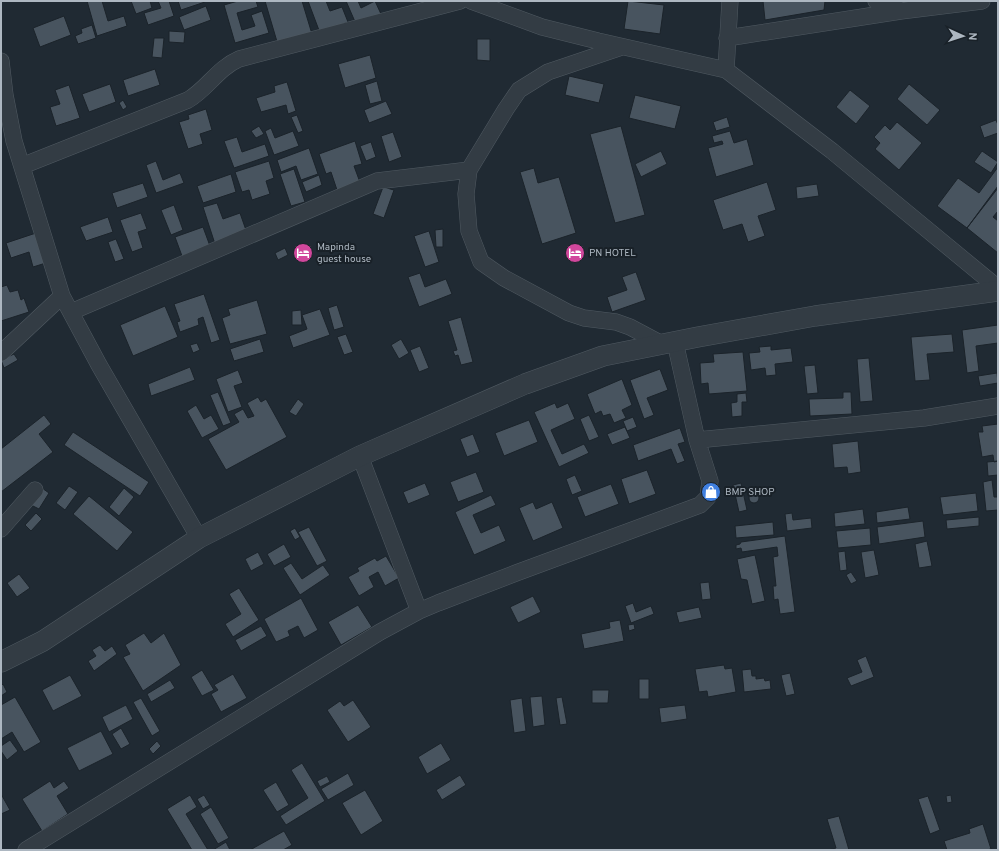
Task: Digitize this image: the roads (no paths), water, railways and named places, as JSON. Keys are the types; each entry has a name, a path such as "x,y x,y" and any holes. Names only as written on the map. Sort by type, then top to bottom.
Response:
{"street":[{"path":"22,166 188,100 204,89 229,63 239,59 460,1"},
{"path":"471,1 542,27 622,47 726,70 832,151 998,288"},
{"path":"726,70 730,1"},
{"path":"876,1 901,11"},
{"path":"727,38 901,11 982,1"},
{"path":"26,850 380,632 419,611 516,572 700,505 708,497 710,481 668,343 616,322 584,318 569,313 504,278 481,262 469,231 466,194 469,170 506,109 520,90 548,72 622,47"},
{"path":"1,61 5,95 14,141 62,296 99,365 198,538"},
{"path":"71,312 377,181 469,170"},
{"path":"2,657 43,641 198,538 360,456 524,384 603,356 668,343 815,316 998,291"},
{"path":"1,353 62,296"},
{"path":"698,440 924,418 998,406"},
{"path":"360,456 419,611"},
{"path":"1,529 35,490"}],"place":[{"name":"Mapinda guest house","path":"303,253"},
{"name":"PN HOTEL","path":"575,253"},
{"name":"BMP SHOP","path":"711,492"}]}
